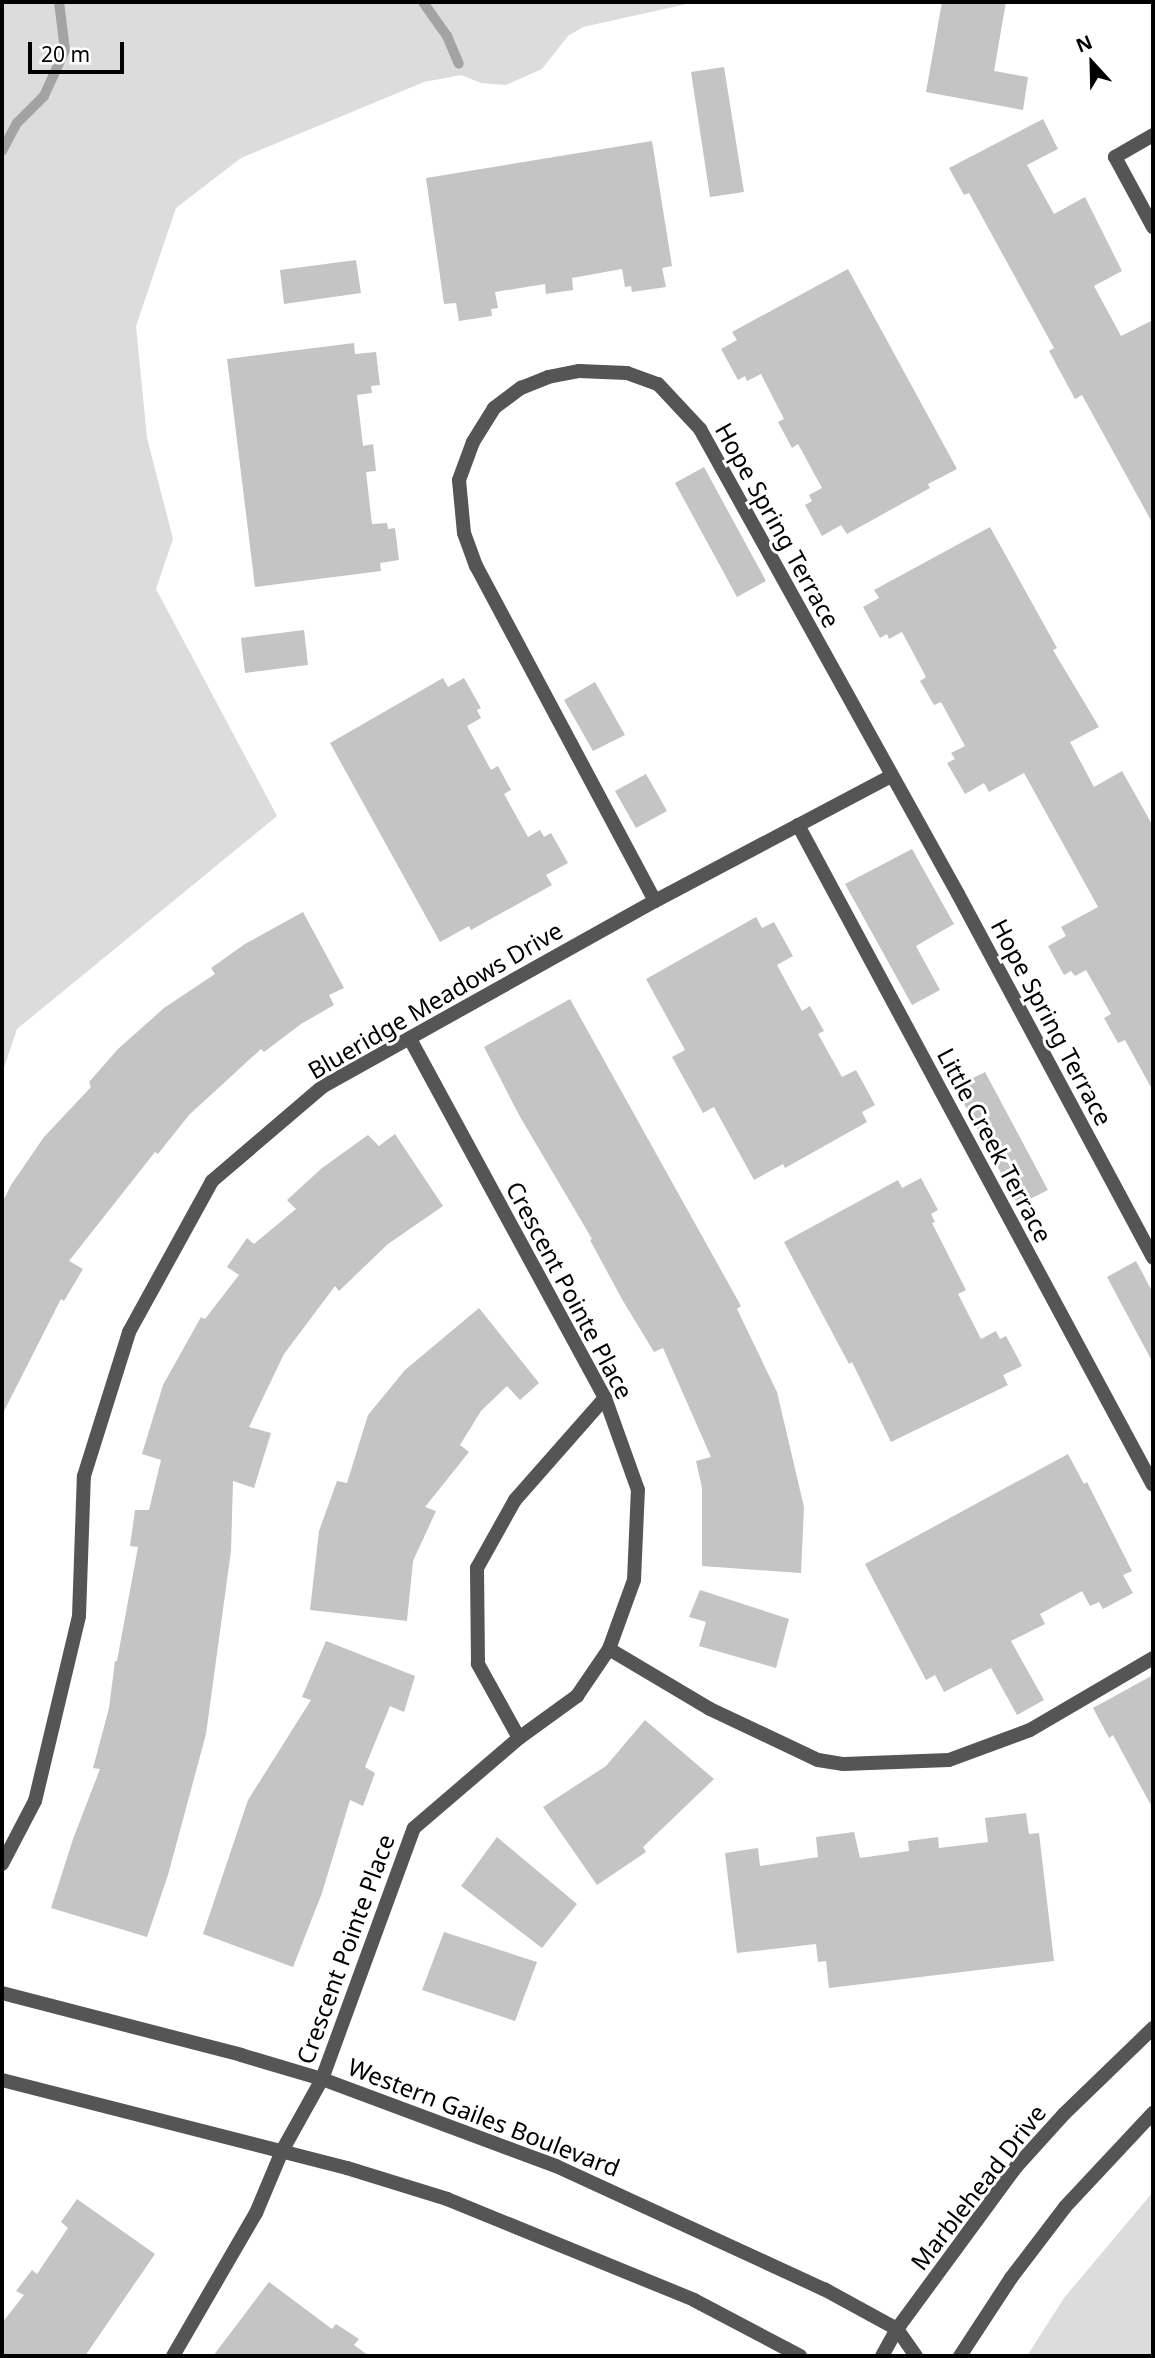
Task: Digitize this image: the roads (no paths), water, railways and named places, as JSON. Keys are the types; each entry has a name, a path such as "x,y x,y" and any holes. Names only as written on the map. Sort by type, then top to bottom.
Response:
{"street":[{"path":"1153,135 1115,157 1153,227"},
{"name":"Hope Spring Terrace","path":"655,901 476,566 464,533 459,480 473,442 494,408 521,388 548,377 579,371 627,373 658,384 699,429 1153,1258"},
{"name":"Blueridge Meadows Drive","path":"2,1864 35,1801 79,1616 84,1476 129,1332 212,1181 323,1087 655,901 891,776"},
{"name":"Little Creek Terrace","path":"798,825 1153,1485"},
{"name":"Crescent Pointe Place","path":"173,2356 256,2213 282,2151 322,2079 414,1828 519,1738 577,1696 609,1649 634,1580 638,1490 605,1398 410,1039"},
{"path":"519,1738 478,1664 477,1568 515,1500 605,1398"},
{"path":"609,1649 710,1709 818,1760 844,1764 949,1760 1030,1730 1153,1658"},
{"name":"Western Gailes Boulevard","path":"2,1993 241,2055 322,2079 556,2166 734,2245 897,2329 916,2356"},
{"name":"Marblehead Drive","path":"882,2356 897,2329 1016,2168 1064,2114 1153,2028"},
{"path":"2,2080 282,2151 447,2199 694,2300 800,2356"},
{"path":"960,2356 1011,2278 1065,2207 1153,2113"}],"waterway":[{"path":"2,151 17,123 44,96 65,50 59,2"},
{"path":"423,2 447,36 459,64"}]}
